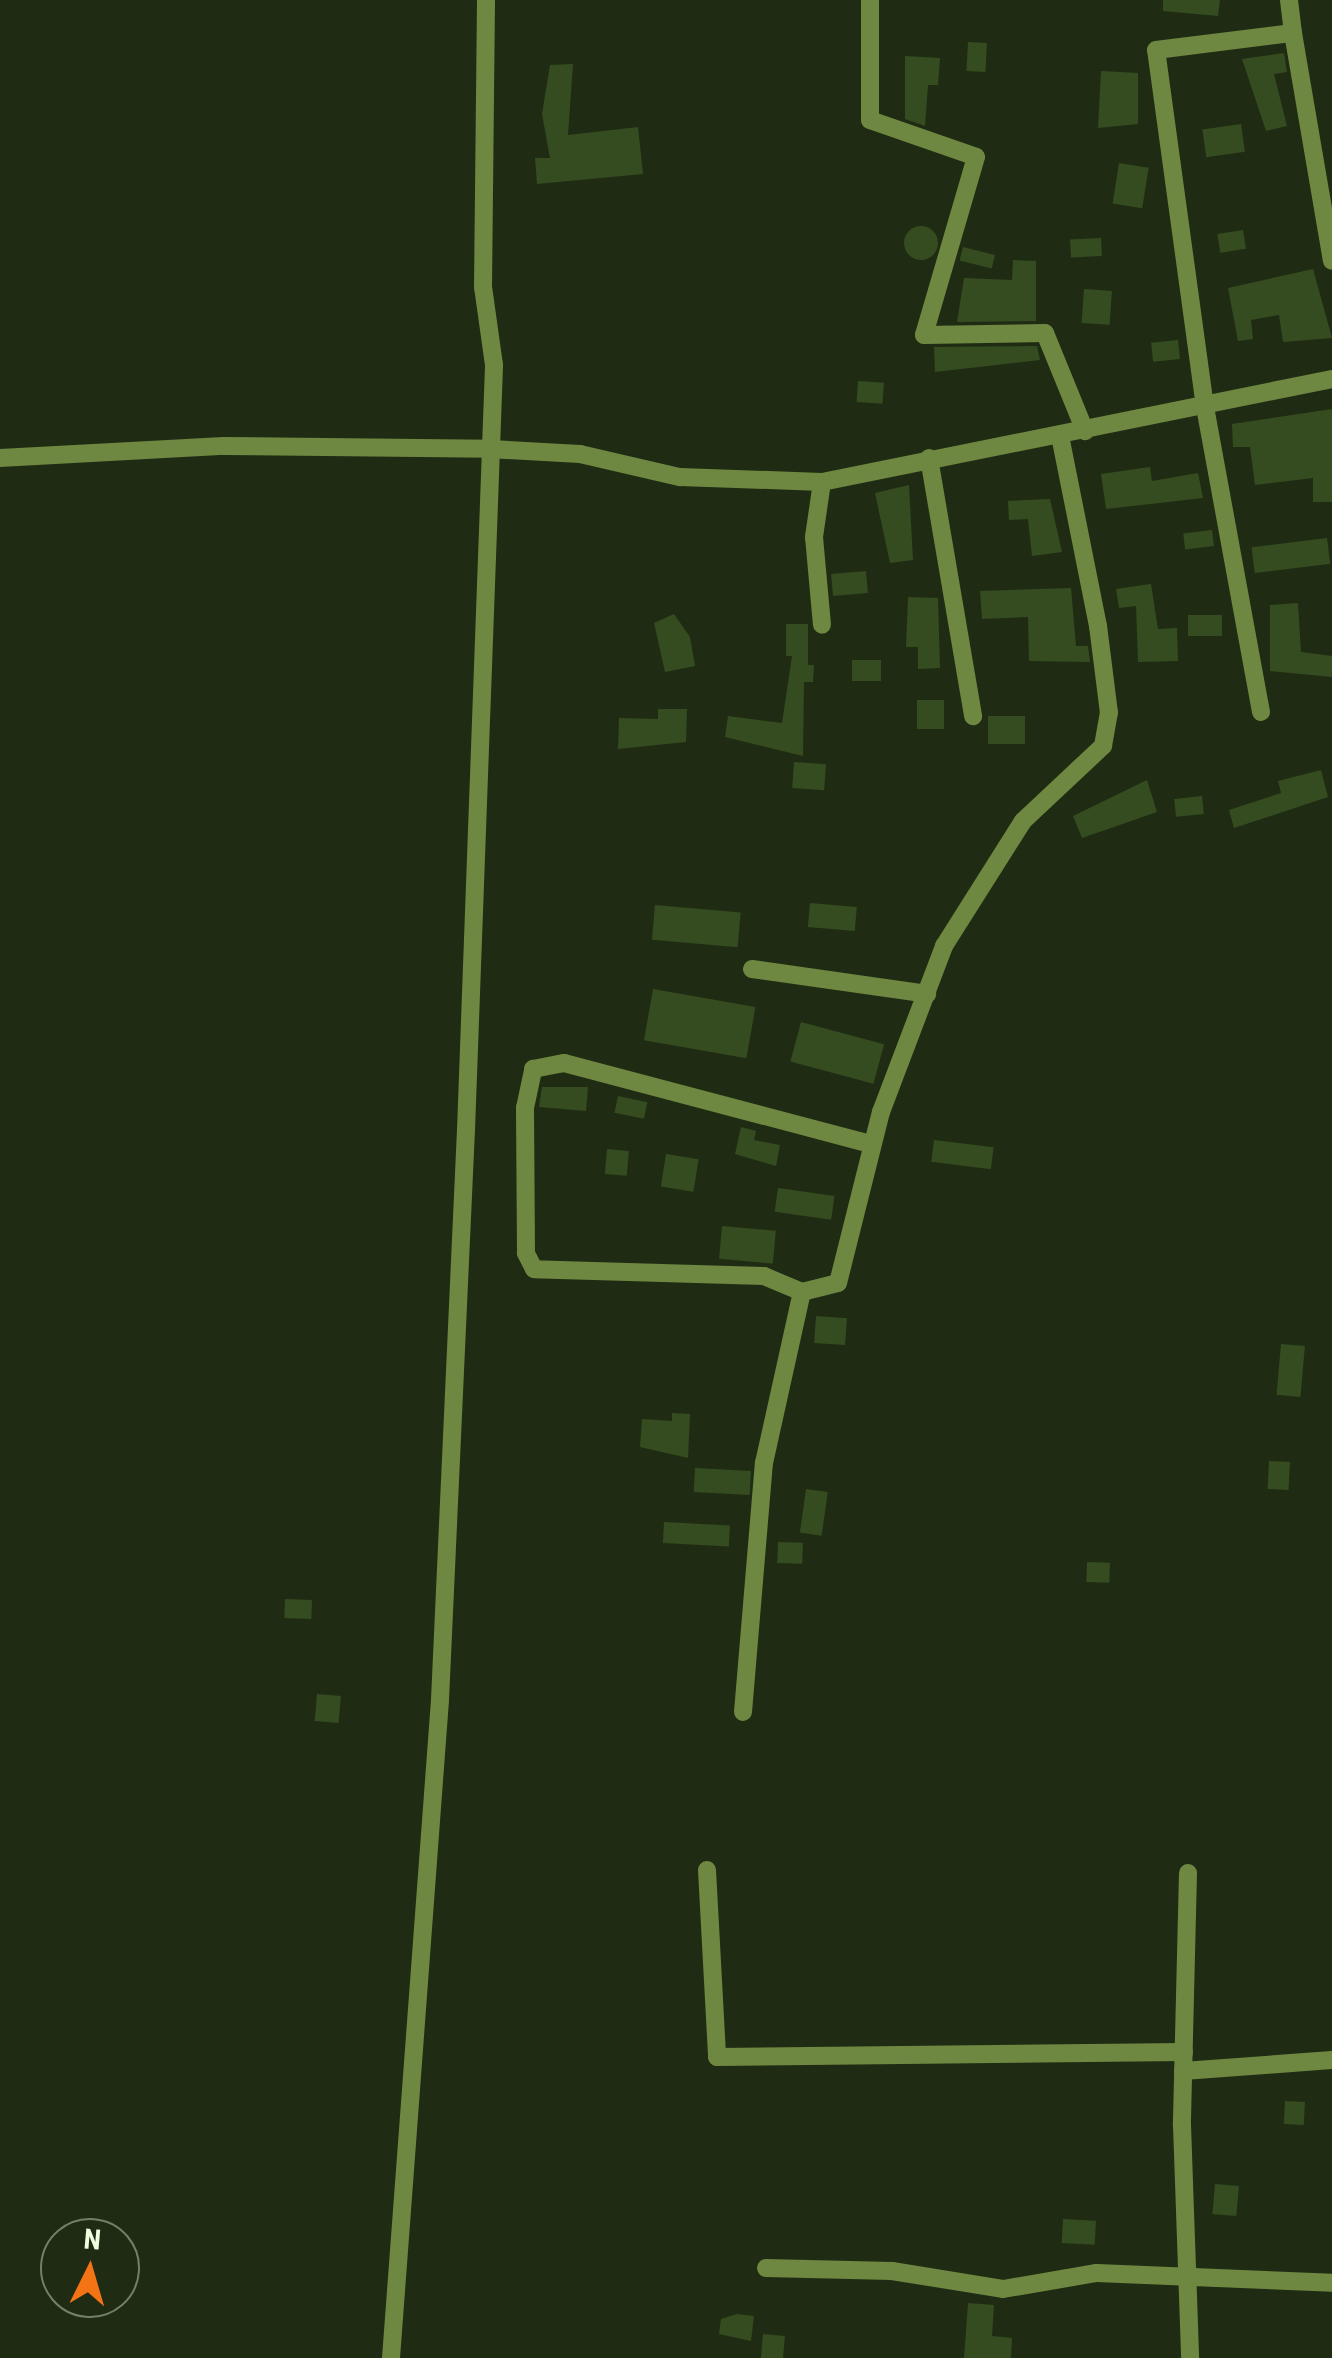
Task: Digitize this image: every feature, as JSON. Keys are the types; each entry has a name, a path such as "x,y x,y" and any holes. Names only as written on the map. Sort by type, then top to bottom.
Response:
{"street":[{"path":"391,2358 440,1700 490,449 486,0"},
{"path":"870,0 870,120 976,157 924,335 1045,333 1085,431"},
{"path":"1289,0 1332,261"},
{"path":"1261,712 1205,407 1156,50 1293,33"},
{"path":"0,458 224,446 490,449 580,454 680,477 822,482 1205,407 1332,378"},
{"path":"872,1144 564,1063 533,1069 525,1144 526,1253 534,1269 764,1276 802,1292 838,1283 872,1144 944,946 1023,821 1103,746 1110,713 1098,626 1060,436"},
{"path":"929,458 974,716"},
{"path":"822,482 814,536 822,625"},
{"path":"752,969 927,994"},
{"path":"742,1712 764,1464 802,1292"},
{"path":"707,1870 716,2056 1332,2060"},
{"path":"1188,1872 1184,2062 1190,2358"},
{"path":"766,2268 892,2271 1004,2289 1097,2273 1186,2281 1332,2283"}],"building":[{"path":"1163,0 1220,0 1218,16 1163,11"},
{"path":"968,42 987,43 985,72 966,71"},
{"path":"1284,53 1287,72 1274,74 1287,126 1266,131 1242,59"},
{"path":"905,56 940,58 938,85 928,85 925,126 905,119"},
{"path":"573,64 568,135 638,127 643,174 537,184 535,158 550,158 542,114 550,65"},
{"path":"1101,71 1138,73 1138,124 1098,128"},
{"path":"1241,124 1245,152 1206,157 1202,129"},
{"path":"1119,163 1149,168 1142,208 1113,203"},
{"path":"921,226 933,231 938,243 933,255 921,260 909,255 904,243 909,231"},
{"path":"1243,230 1246,249 1220,253 1217,234"},
{"path":"1101,238 1102,256 1071,258 1070,240"},
{"path":"963,247 995,255 992,269 960,261"},
{"path":"1013,260 1036,261 1036,321 957,322 964,278 1012,280"},
{"path":"1313,269 1332,338 1283,342 1279,315 1251,320 1253,339 1238,341 1228,288"},
{"path":"1084,289 1112,291 1110,325 1082,323"},
{"path":"1178,340 1180,359 1153,362 1151,343"},
{"path":"1037,346 1040,360 935,372 934,347"},
{"path":"858,381 884,383 882,404 857,402"},
{"path":"1332,409 1332,502 1313,502 1313,478 1255,485 1250,447 1233,447 1232,424"},
{"path":"1150,467 1152,481 1198,473 1203,498 1106,509 1101,474"},
{"path":"909,485 913,560 890,563 875,493"},
{"path":"1050,499 1062,552 1032,556 1028,519 1009,520 1008,501"},
{"path":"1212,530 1214,546 1185,549 1183,534"},
{"path":"1327,538 1330,564 1255,573 1252,547"},
{"path":"866,571 868,593 833,596 831,574"},
{"path":"1151,584 1158,629 1177,628 1178,661 1138,662 1136,606 1119,608 1116,589"},
{"path":"1071,588 1076,646 1088,646 1090,662 1029,661 1028,617 982,619 980,591"},
{"path":"908,597 938,598 940,668 918,669 918,647 906,647"},
{"path":"1298,603 1301,652 1332,656 1332,677 1270,671 1270,605"},
{"path":"674,614 690,637 695,666 665,672 654,623"},
{"path":"1188,615 1222,615 1222,636 1188,636"},
{"path":"786,624 808,624 808,665 814,665 813,682 804,682 803,756 725,737 728,716 782,723 792,656 786,656"},
{"path":"852,660 881,660 881,681 852,681"},
{"path":"917,700 944,700 944,729 917,729"},
{"path":"658,709 687,709 686,742 618,749 619,718 658,719"},
{"path":"988,716 1025,716 1025,744 988,744"},
{"path":"794,762 826,764 824,790 792,788"},
{"path":"1321,770 1328,797 1234,828 1229,810 1281,793 1278,781"},
{"path":"1147,780 1157,812 1082,838 1073,816"},
{"path":"1202,796 1204,814 1176,817 1174,799"},
{"path":"810,903 857,907 855,931 808,927"},
{"path":"655,905 741,912 738,947 652,940"},
{"path":"653,989 755,1007 746,1058 644,1040"},
{"path":"801,1022 884,1044 873,1084 790,1062"},
{"path":"542,1087 588,1087 586,1111 539,1107"},
{"path":"618,1096 647,1102 644,1119 614,1113"},
{"path":"741,1127 756,1131 754,1140 780,1145 776,1166 735,1154"},
{"path":"934,1140 994,1147 991,1169 931,1162"},
{"path":"607,1149 629,1151 627,1176 605,1174"},
{"path":"666,1154 699,1159 693,1192 661,1187"},
{"path":"778,1188 834,1196 831,1220 775,1212"},
{"path":"722,1226 776,1231 773,1264 719,1259"},
{"path":"816,1316 847,1318 845,1345 814,1343"},
{"path":"1281,1344 1305,1346 1300,1397 1277,1395"},
{"path":"672,1413 690,1414 688,1458 640,1447 642,1419 672,1421"},
{"path":"1269,1461 1290,1462 1289,1490 1268,1489"},
{"path":"695,1468 751,1471 750,1495 694,1492"},
{"path":"806,1489 828,1492 822,1536 800,1533"},
{"path":"664,1522 730,1525 729,1546 663,1543"},
{"path":"778,1542 803,1543 802,1564 777,1563"},
{"path":"1087,1562 1110,1563 1109,1583 1086,1582"},
{"path":"285,1599 312,1600 311,1619 284,1618"},
{"path":"317,1694 341,1696 339,1723 315,1721"},
{"path":"1285,2101 1305,2102 1304,2125 1284,2124"},
{"path":"1215,2184 1239,2186 1236,2216 1212,2214"},
{"path":"1063,2219 1096,2221 1095,2245 1062,2243"},
{"path":"968,2303 994,2305 992,2336 1012,2338 1011,2358 964,2358"},
{"path":"737,2314 754,2316 751,2341 719,2334 721,2319"},
{"path":"763,2334 785,2336 783,2358 761,2358"}]}
